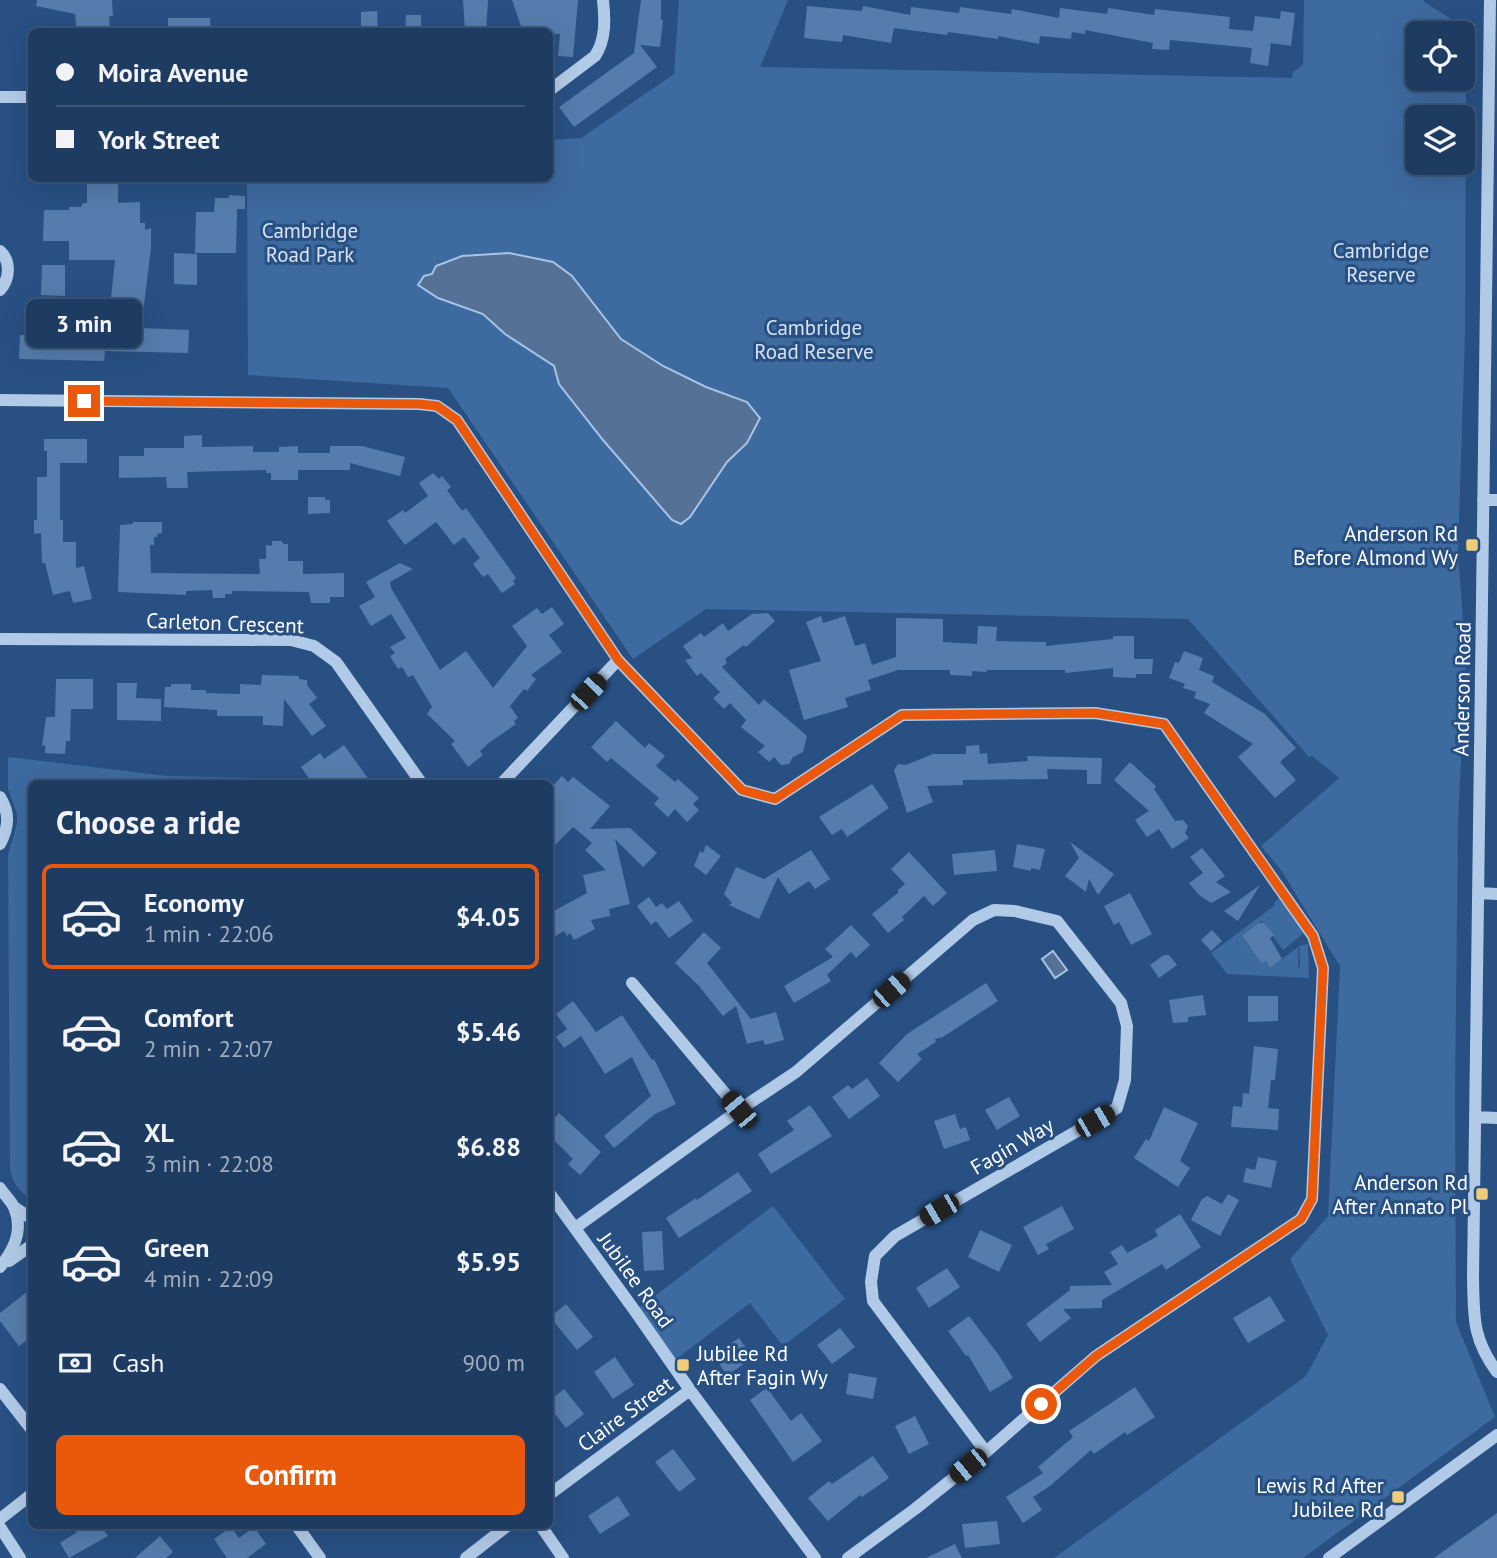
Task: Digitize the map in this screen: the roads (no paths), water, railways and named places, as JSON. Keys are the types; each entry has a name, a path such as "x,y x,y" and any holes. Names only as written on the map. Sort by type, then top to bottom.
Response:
{"street":[{"path":"553,88 600,50 604,32 603,0"},
{"name":"Anderson Road","path":"1490,0 1473,1277 1475,1322 1480,1347 1497,1371"},
{"path":"0,97 28,97"},
{"path":"0,251 5,254 8,268 6,284 0,290"},
{"path":"0,400 437,406 457,420 618,660 742,790 775,799 902,715 1095,713 1164,724 1313,936 1323,968 1312,1199 1301,1219 1096,1356 986,1452 848,1558"},
{"path":"1483,500 1497,500"},
{"name":"Carleton Crescent","path":"0,639 291,640 314,646 336,662 419,780"},
{"path":"505,780 618,660"},
{"path":"0,797 6,806 8,817 0,844"},
{"path":"1479,893 1497,894"},
{"name":"Fagin Way","path":"575,1228 796,1072 973,919 995,910 1015,911 1057,921 1121,1003 1126,1026 1125,1080 1118,1108 895,1236 875,1255 871,1282 873,1301 986,1452"},
{"path":"632,983 739,1110"},
{"path":"1475,1117 1497,1118"},
{"path":"0,1188 27,1221"},
{"name":"Jubilee Road","path":"553,1198 690,1390 816,1558"},
{"path":"27,1221 23,1233 28,1242"},
{"path":"0,1267 16,1244 27,1221"},
{"path":"0,1267 28,1245"},
{"path":"0,1389 28,1425"},
{"name":"Claire Street","path":"553,1492 690,1390"},
{"path":"1329,1558 1497,1435"},
{"path":"0,1519 28,1497"},
{"path":"0,1527 20,1558"},
{"path":"299,1529 320,1558"},
{"path":"466,1558 503,1529"},
{"path":"543,1529 563,1558"}],"place":[{"name":"Anderson Rd Before Almond Wy","path":"1472,545"},
{"name":"Anderson Rd After Annato Pl","path":"1482,1194"},
{"name":"Jubilee Rd After Fagin Wy","path":"683,1365"},
{"name":"Lewis Rd After Jubilee Rd","path":"1398,1497"}],"park label":[{"name":"Cambridge Road Park","path":"310,242"},
{"name":"Cambridge Reserve","path":"1381,262"},
{"name":"Cambridge Road Reserve","path":"814,339"}]}
